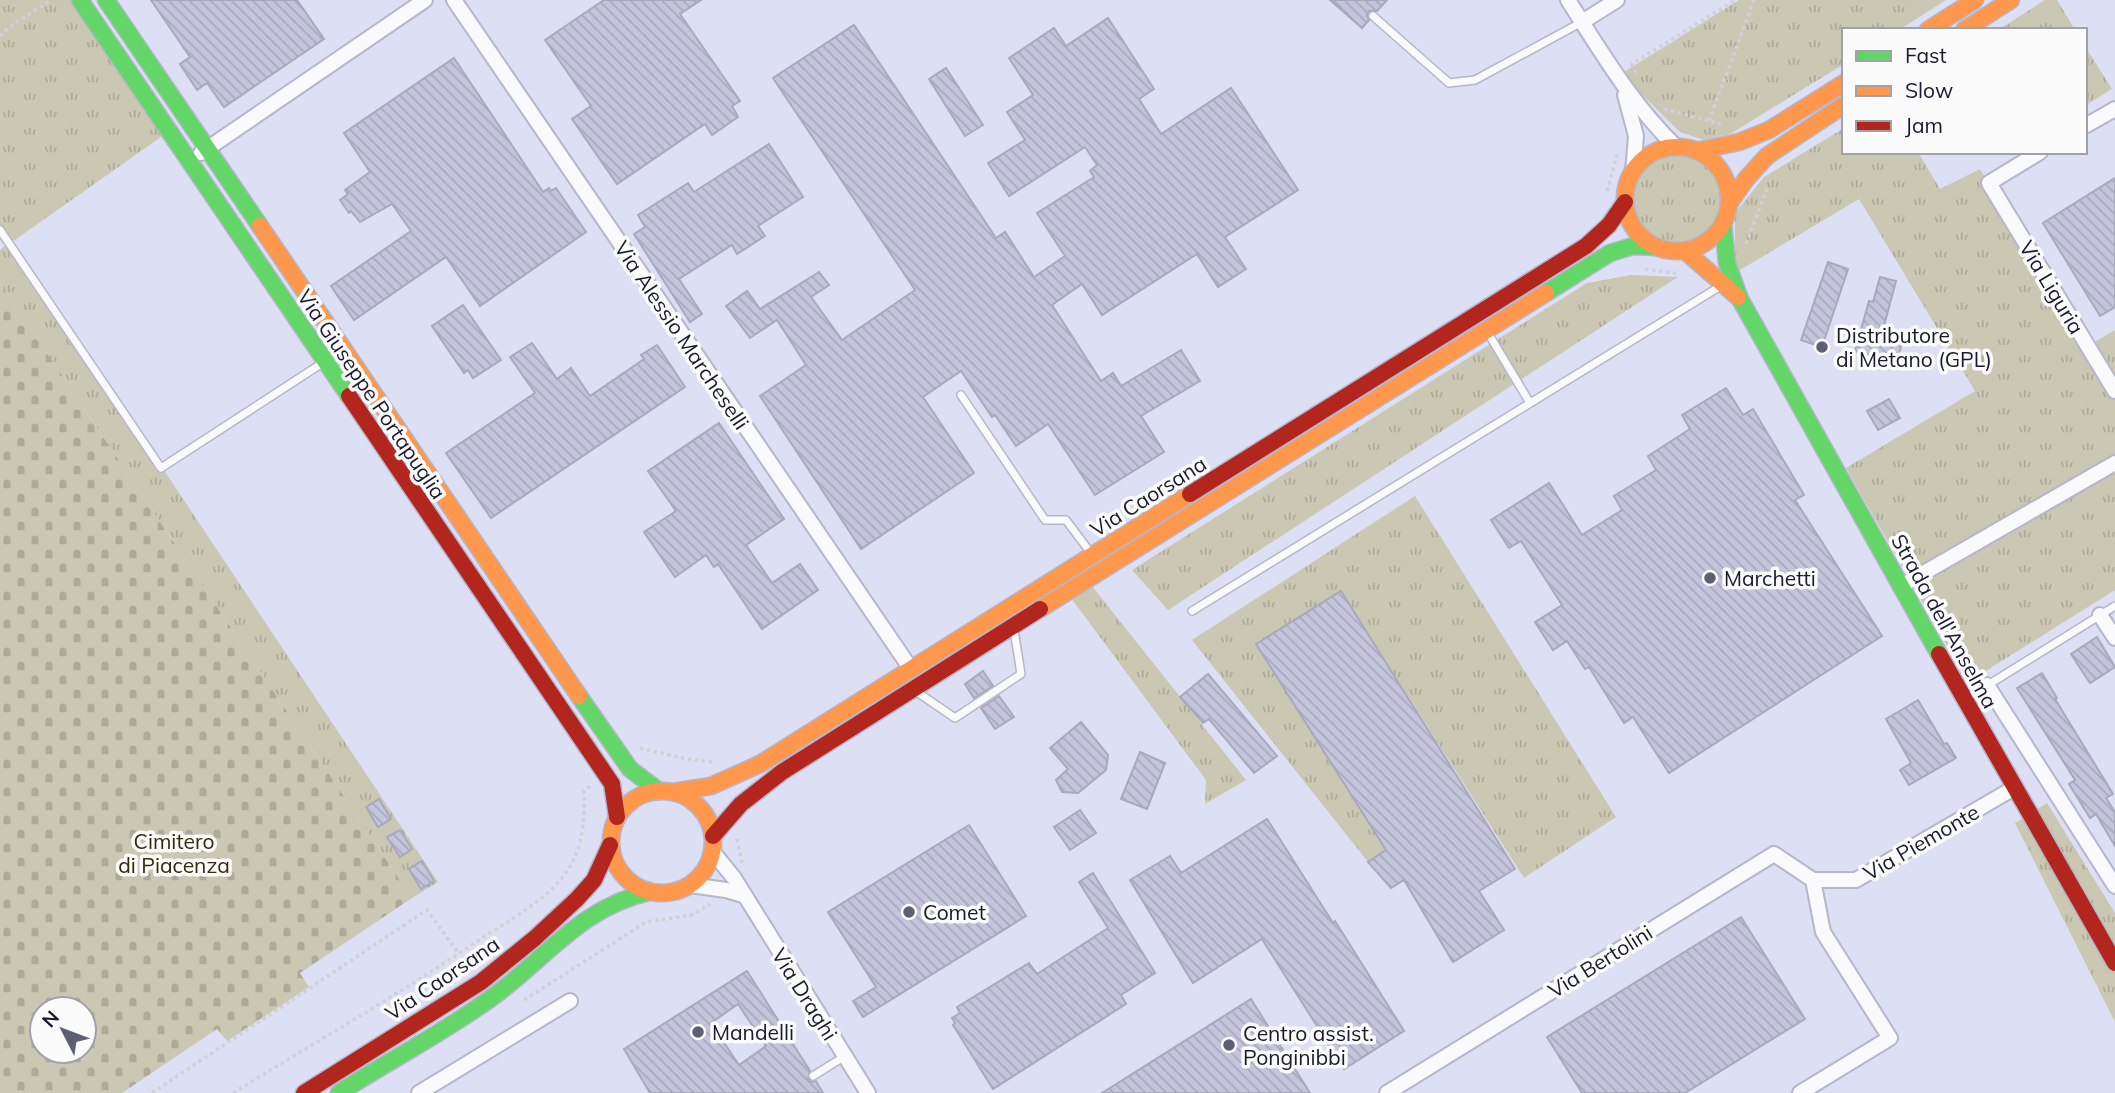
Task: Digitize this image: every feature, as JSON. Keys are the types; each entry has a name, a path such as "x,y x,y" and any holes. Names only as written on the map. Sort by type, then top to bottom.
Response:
{"main road":[{"name":"Via Giuseppe Portapuglia","path":"80,0 612,784 617,817"},
{"name":"Via Giuseppe Portapuglia","path":"106,0 624,761 630,769 666,791"},
{"path":"1931,28 1975,0"},
{"path":"1967,28 2011,0"},
{"path":"1697,151 1746,139 1769,130 1842,84"},
{"path":"1729,204 1728,188 1722,172 1711,160 1697,151 1676,147 1659,150 1644,159 1626,186 1628,216 1634,229 1644,240 1670,251 1700,246 1713,236 1723,223 1729,204 1761,162 1795,136 1842,106"},
{"name":"Via Caorsana","path":"666,791 711,786 748,771 1587,246 1609,225 1625,202"},
{"name":"Strada dell'Anselma","path":"1723,223 1727,263 1740,299 2014,788 2115,962"},
{"name":"Via Caorsana","path":"713,844 733,810 759,787 1611,253 1633,246 1657,247"},
{"name":"Strada dell'Anselma","path":"1685,250 1740,299"},
{"path":"666,791 688,798 700,808 709,821 713,844 704,870 690,885 670,892 649,892 634,886 622,875 614,861 610,845 611,831 617,817 628,803 642,794 666,791"},
{"name":"Via Caorsana","path":"304,1093 492,974 577,899 594,880 610,845"},
{"name":"Via Caorsana","path":"339,1093 362,1083 495,995 601,909 631,894 649,892"}],"street":[{"path":"189,161 425,0"},
{"name":"Via Alessio Marcheselli","path":"454,0 911,669"},
{"path":"1568,0 1623,87 1676,147"},
{"path":"1582,22 1617,0"},
{"path":"1623,87 1636,136 1633,172"},
{"path":"2087,125 2115,108"},
{"name":"Via Liguria","path":"2037,154 1989,183 2115,391"},
{"path":"1901,586 2115,463"},
{"path":"2100,615 2115,638"},
{"path":"1987,685 2115,885"},
{"name":"Via Piemonte","path":"1813,880 1856,880 2014,788"},
{"path":"690,885 730,884 713,844"},
{"name":"Via Bertolini","path":"1387,1093 1774,854 1813,880"},
{"path":"1800,1093 1890,1038 1823,932 1813,880"},
{"name":"Via Draghi","path":"730,884 743,895 868,1093"},
{"path":"419,1093 570,1001"}],"lane":[{"path":"1373,16 1449,83 1475,80 1582,22"},
{"path":"0,230 161,468 325,361"},
{"path":"1192,611 1530,404 1719,279"},
{"path":"1486,330 1530,404"},
{"path":"961,395 1045,520 1066,520 1093,555"},
{"path":"1964,699 2115,606"},
{"path":"914,690 955,718 1021,674 1014,628"},
{"path":"813,1076 845,1056"}],"path":[{"path":"0,36 9,27 51,0"},
{"path":"1639,79 1632,64 1735,0"},
{"path":"1709,121 1754,0"},
{"path":"1647,117 1662,108 1737,128 1746,139"},
{"path":"1607,191 1615,167 1620,133 1633,126"},
{"path":"1727,263 1740,256 1759,214 1771,175 1761,162"},
{"path":"1639,268 1719,279"},
{"path":"624,761 642,747 687,759 715,762"},
{"path":"233,1093 459,954 542,898 565,873 577,854 585,818 584,792 606,775"},
{"path":"515,1006 646,922 691,915 706,907 730,884 743,864 736,836"},
{"path":"152,1093 427,910 459,954"}],"green space":[{"path":"0,0 78,0 168,132 12,242 438,882 412,898 0,283 0,250 11,241 0,225"},
{"path":"1739,0 1946,0 1902,28 1842,28 1842,65 1730,134 1704,140 1680,132 1621,74"},
{"path":"2045,0 2057,0 2074,28 2004,28"},
{"path":"2087,49 2112,89 2087,105"},
{"path":"1842,129 1842,154 1919,154 1940,189 1980,169 2088,346 2115,330 2115,590 1968,682 1846,468 1975,391 1859,199 1735,273 1735,213 1764,177"},
{"path":"1677,152 1694,156 1709,166 1719,181 1723,198 1719,215 1709,230 1694,240 1677,244 1660,240 1645,230 1635,215 1631,198 1635,181 1645,166 1660,156"},
{"path":"1631,275 1678,277 1168,610 1132,570 1587,283"},
{"name":"Cimitero di Piacenza","path":"0,283 412,898 300,973 309,987 227,1041 217,1029 122,1093 0,1093"},
{"path":"1415,496 1616,817 1524,878 1341,591 1257,644 1386,850 1368,862 1192,640"},
{"path":"1092,586 1246,780 1205,804 1206,780 1071,598"},
{"path":"2047,803 2115,913 2115,1022 2015,823"}],"building":[{"path":"151,0 297,0 324,39 224,107 207,83 197,90 180,64 190,57"},
{"path":"604,0 701,0 680,14 740,101 732,106 738,117 712,135 705,124 617,184 572,119 591,106 545,40"},
{"path":"1330,0 1387,0 1377,11 1369,11 1369,20 1362,28"},
{"path":"1108,18 1154,89 1139,99 1161,134 1231,88 1298,190 1225,237 1246,269 1218,287 1197,254 1102,315 1082,284 1052,305 1101,381 1113,373 1121,386 1181,350 1200,381 1141,416 1164,452 1095,495 1048,424 1016,446 995,415 992,417 961,371 923,397 974,473 861,549 760,396 806,365 777,320 750,338 726,306 747,291 760,309 819,272 829,285 811,297 842,340 915,290 773,78 854,25 996,238 1005,232 1034,277 1065,256 1037,213 1094,177 1090,171 1097,165 1085,147 1009,196 988,163 1025,140 1007,112 1033,95 1009,58 1054,28 1066,46"},
{"path":"454,58 543,192 556,188 586,232 480,306 446,257 354,320 331,286 411,231 392,204 360,222 340,200 348,194 345,190 370,172 344,133"},
{"path":"946,68 983,125 965,136 929,79"},
{"path":"769,144 803,197 758,226 765,236 737,254 732,245 679,279 702,314 690,322 634,234 645,227 638,215 688,183 694,192"},
{"path":"2115,178 2115,307 2100,316 2043,223"},
{"path":"1828,262 1848,269 1822,347 1801,340"},
{"path":"1880,277 1896,281 1882,333 1903,338 1897,363 1855,351 1869,301 1873,302"},
{"path":"463,305 501,360 473,378 468,370 464,373 432,326"},
{"path":"532,343 557,379 571,368 590,396 644,359 641,355 657,345 685,387 491,518 446,453 535,393 510,357"},
{"name":"Marchetti","path":"1726,388 1743,415 1753,409 1804,495 1795,500 1882,636 1669,773 1633,717 1624,723 1589,667 1585,669 1567,641 1553,650 1535,622 1562,605 1521,541 1509,548 1491,520 1549,483 1582,535 1622,510 1614,496 1656,470 1648,456 1690,429 1682,415"},
{"path":"1889,399 1900,418 1878,430 1867,411"},
{"path":"719,423 784,519 746,545 772,583 800,564 818,590 762,629 718,564 714,567 706,555 675,577 644,532 676,511 648,471"},
{"path":"1341,591 1515,869 1479,891 1504,930 1453,962 1404,880 1391,888 1368,862 1386,850 1256,644"},
{"path":"2097,637 2115,667 2090,683 2071,654"},
{"path":"983,671 993,686 974,698 965,684"},
{"path":"2042,673 2113,794 2106,798 2115,812 2115,846 2096,814 2090,818 2069,784 2075,780 2017,688"},
{"path":"1208,674 1277,756 1254,773 1209,719 1203,723 1180,697"},
{"path":"999,696 1014,717 995,729 981,708"},
{"path":"1918,700 1944,744 1947,743 1956,758 1909,785 1900,770 1911,763 1886,719"},
{"path":"1081,722 1108,755 1106,770 1078,793 1062,792 1056,780 1068,769 1050,748"},
{"path":"1140,752 1165,763 1147,809 1121,799"},
{"path":"379,799 391,819 378,827 366,807"},
{"path":"1080,810 1096,833 1070,850 1054,827"},
{"path":"1267,819 1404,1031 1344,1069 1262,939 1193,983 1130,880 1170,856 1181,873"},
{"path":"969,825 1026,916 863,1017 853,1001 876,987 828,912"},
{"path":"400,830 412,849 400,857 387,837"},
{"path":"422,861 434,881 421,889 409,869"},
{"path":"1093,873 1155,973 1121,995 1126,1004 993,1089 953,1025 955,1023 952,1018 960,1013 957,1007 1029,963 1037,974 1108,928 1079,882"},
{"path":"1741,917 1805,1019 1685,1093 1582,1093 1547,1037"},
{"name":"Mandelli","path":"747,971 810,1071 808,1079 811,1082 816,1081 823,1093 650,1093 624,1049","holes":["738,1004 766,1046 739,1065 711,1023"]},
{"name":"Centro assist. Ponginibbi","path":"1251,999 1310,1093 1102,1093"}],"traffic: fast":[{"path":"80,0 349,396"},
{"path":"106,0 260,226"},
{"path":"1723,223 1727,263 1740,299 1939,654"},
{"path":"1546,293 1610,253 1633,246 1657,247"},
{"path":"579,696 630,769 659,791"},
{"path":"339,1093 494,996 584,921 625,899 649,892"}],"traffic: slow":[{"path":"1931,28 1975,0"},
{"path":"1967,28 2011,0"},
{"path":"1697,151 1739,142 1769,130 1842,84"},
{"path":"1729,204 1746,179 1767,156 1842,106"},
{"path":"1677,147 1697,151 1714,162 1725,179 1729,199 1725,219 1714,236 1697,247 1677,251 1657,247 1640,236 1629,219 1625,199 1629,179 1640,162 1657,151 1677,147"},
{"path":"260,226 579,696"},
{"path":"1685,251 1738,297"},
{"path":"1040,609 1546,293"},
{"path":"673,792 711,786 760,764 1190,494"},
{"path":"662,791 682,795 698,806 709,822 713,842 709,862 698,878 682,889 662,893 642,889 626,878 615,862 611,842 615,822 626,806 642,795 662,791"}],"traffic: jam":[{"path":"1190,494 1586,246 1609,225 1625,202"},
{"path":"349,396 612,784 617,817"},
{"path":"713,836 741,804 782,772 1040,609"},
{"path":"1939,654 2115,963"},
{"path":"304,1093 481,982 577,899 594,880 610,845"}],"place":[{"name":"Distributore di Metano (GPL)","path":"1822,347"},
{"name":"Marchetti","path":"1710,578"},
{"name":"Comet","path":"909,912"},
{"name":"Mandelli","path":"698,1032"},
{"name":"Centro assist. Ponginibbi","path":"1229,1045"}]}
